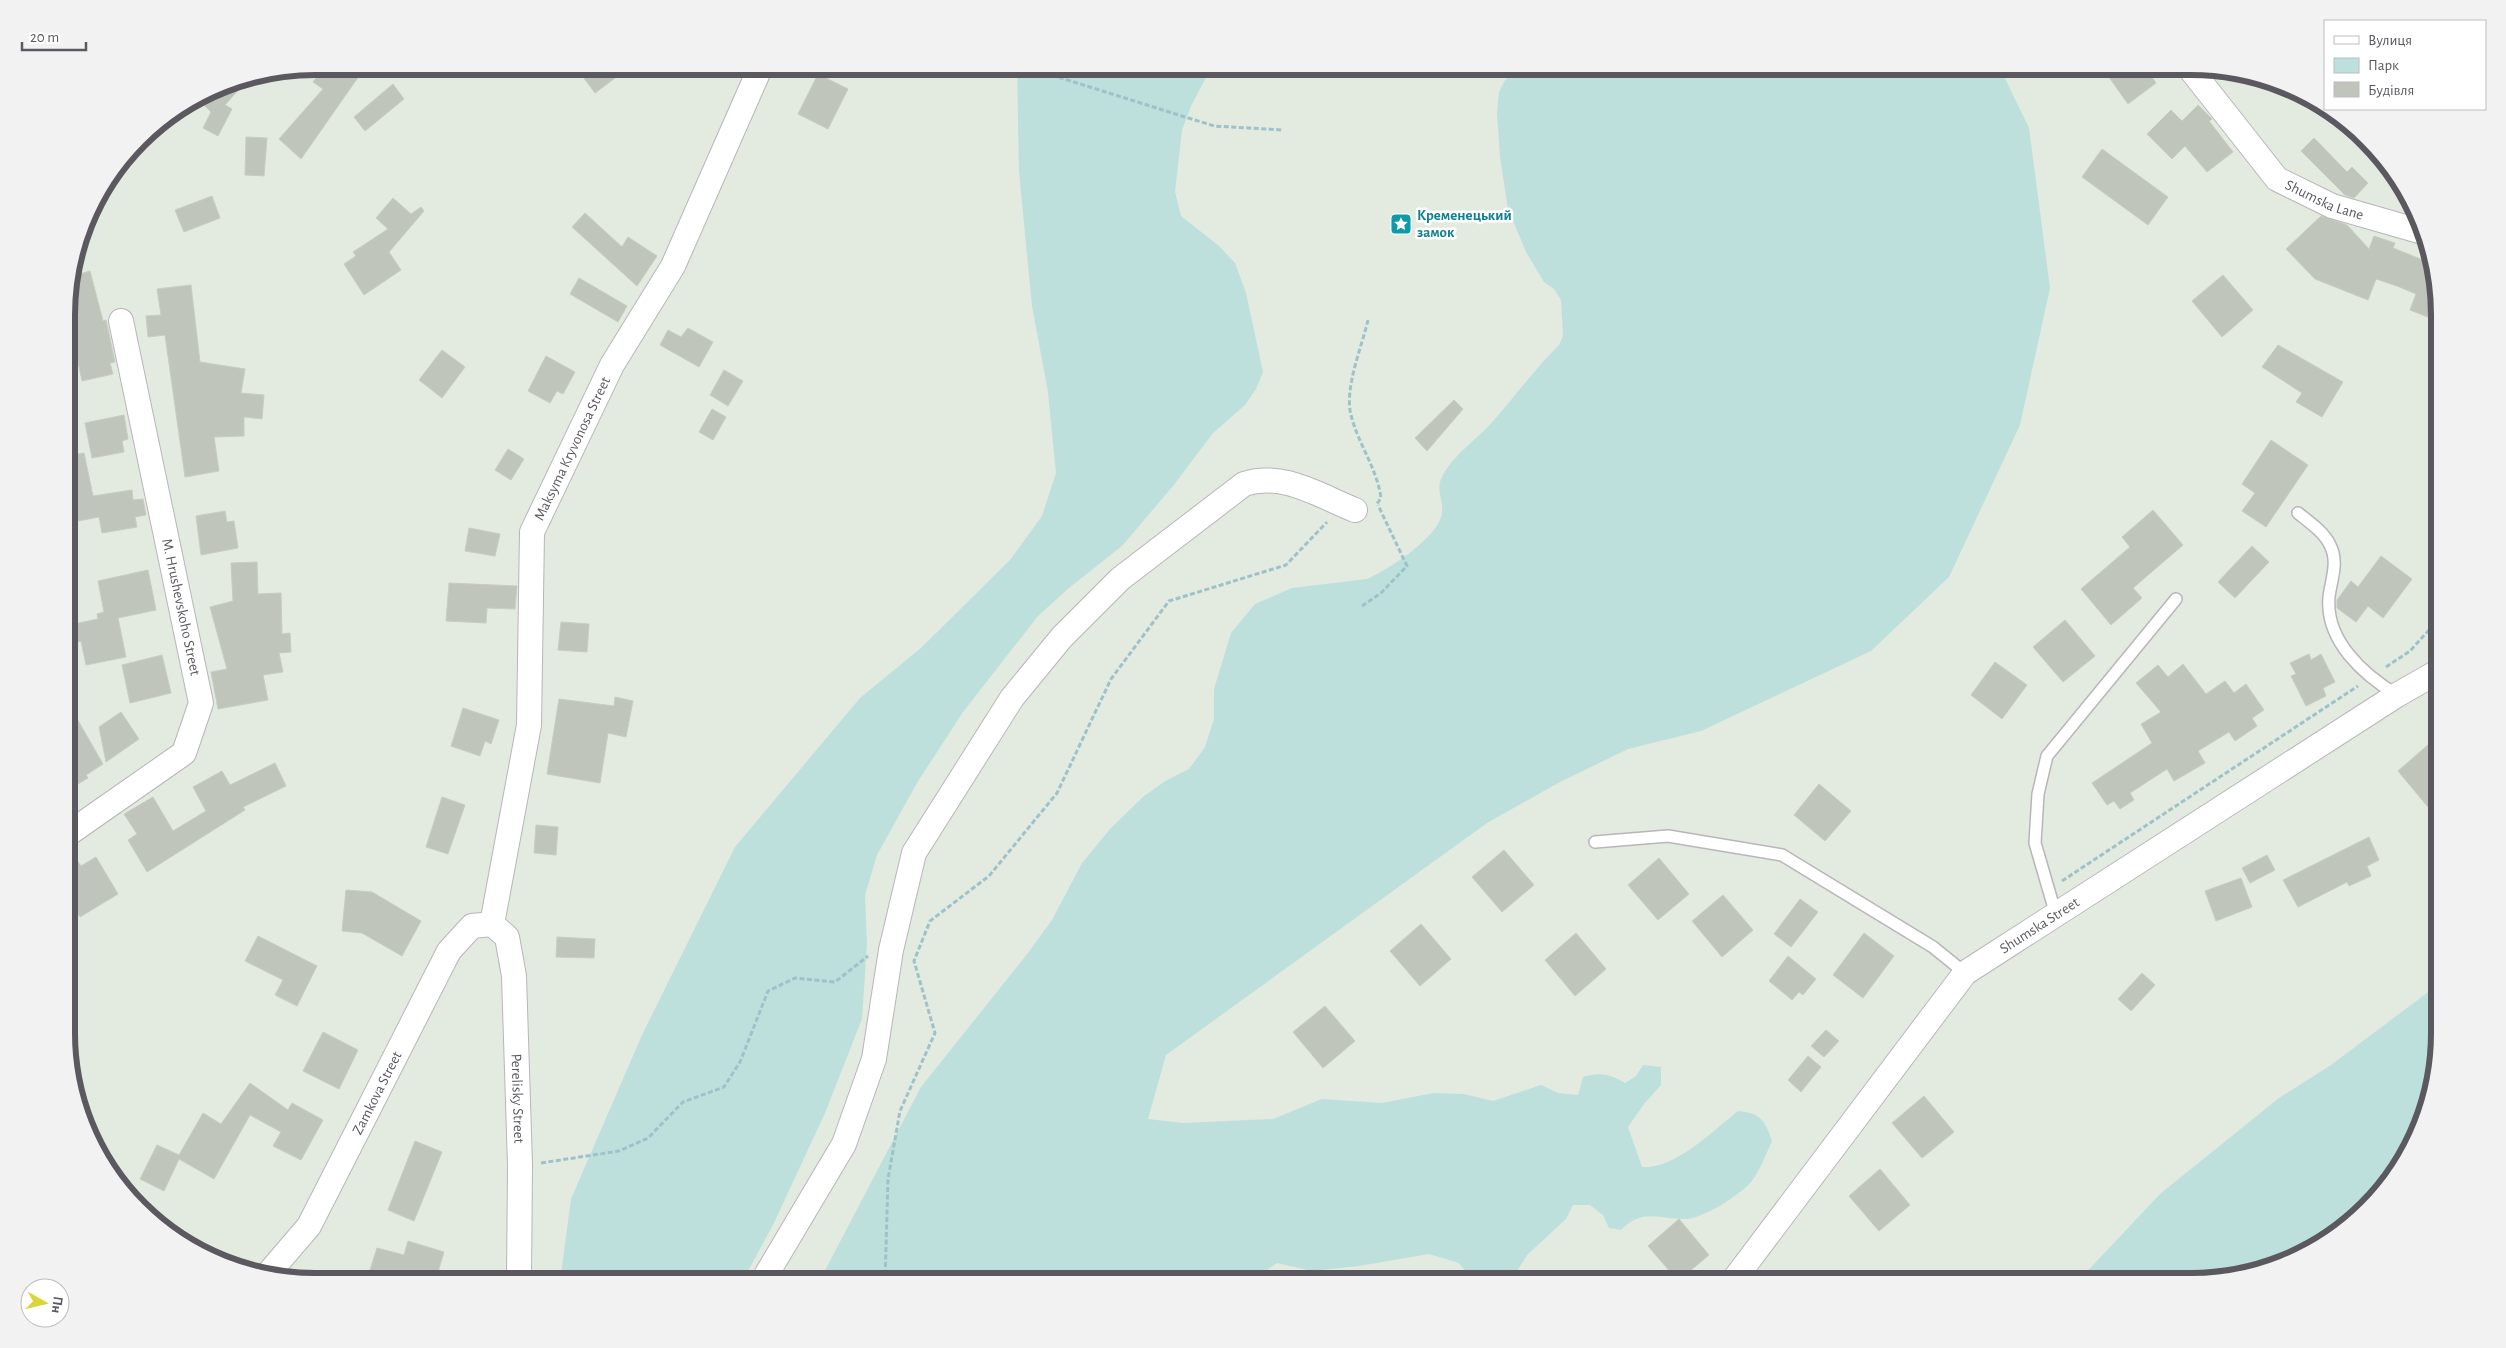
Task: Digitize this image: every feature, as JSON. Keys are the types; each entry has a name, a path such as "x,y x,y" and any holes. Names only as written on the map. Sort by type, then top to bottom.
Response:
{"street":[{"name":"Maksyma Kryvonosa Street","path":"492,924 529,725 532,532 612,366 673,266 757,75"},
{"name":"Shumska Lane","path":"2195,75 2277,179 2332,206 2415,230"},
{"name":"M. Hrushevskoho Street","path":"75,829 184,753 201,703 121,321"},
{"path":"767,1273 844,1144 874,1059 891,950 914,853 1012,698 1062,637 1114,586 1244,484 1256,480 1283,481 1359,507"},
{"name":"Shumska Street","path":"1739,1273 1965,973 2431,676"},
{"name":"Perelisky Street","path":"492,924 507,936 514,976 520,1165 519,1273"},
{"name":"Zamkova Street","path":"273,1269 309,1226 449,952 472,926 492,924"}],"lane":[{"path":"2298,512 2331,545 2335,562 2329,600 2337,638 2348,656 2372,677 2398,695"},
{"path":"2056,915 2035,843 2038,794 2048,756 2176,599"},
{"path":"1595,842 1668,836 1782,855 1933,947 1965,973"}],"path":[{"path":"1052,75 1214,126 1283,130"},
{"path":"885,1273 888,1179 900,1111 935,1033 914,962 930,920 989,876 1057,793 1111,679 1169,601 1286,565 1359,507 1381,498 1378,481 1353,421 1350,399 1368,320"},
{"path":"1359,507 1407,566 1381,593 1362,606"},
{"path":"2048,890 2410,651 2431,628"},
{"path":"520,1165 619,1151 648,1138 682,1102 724,1087 740,1062 768,991 795,978 835,982 864,957 891,950"}],"green space":[{"path":"1017,75 1207,75 1191,106 1182,130 1175,192 1181,216 1219,246 1235,263 1246,293 1263,372 1256,389 1245,405 1213,433 1173,486 1122,546 1069,588 1038,616 963,712 917,783 877,855 865,895 867,944 862,1019 825,1113 773,1225 747,1273 561,1273 571,1199 642,1035 735,847 860,698 921,648 1010,560 1042,516 1056,473 1048,392 1032,306 1019,172"},
{"path":"1512,75 2003,75 2029,128 2050,288 2020,425 1949,577 1871,651 1701,731 1628,749 1560,782 1487,823 1166,1055 1148,1119 1183,1123 1273,1119 1322,1099 1382,1103 1434,1093 1464,1094 1493,1101 1541,1085 1558,1093 1578,1095 1583,1077 1605,1075 1625,1083 1636,1076 1643,1065 1661,1067 1661,1085 1644,1104 1628,1127 1642,1167 1654,1166 1680,1156 1706,1138 1738,1111 1752,1114 1761,1119 1772,1141 1757,1173 1746,1187 1730,1199 1710,1211 1692,1218 1644,1217 1636,1219 1621,1230 1609,1228 1603,1215 1590,1205 1573,1205 1566,1219 1527,1255 1516,1273 1467,1273 1459,1263 1429,1254 1359,1266 1312,1271 1277,1263 1263,1273 824,1273 921,1087 1052,920 1082,863 1111,828 1144,796 1167,780 1189,769 1205,747 1214,719 1214,689 1231,633 1255,604 1292,588 1367,579 1411,552 1432,532 1439,522 1442,505 1439,488 1445,471 1458,455 1488,427 1559,345 1563,336 1561,300 1554,289 1544,282 1526,252 1508,209 1500,157 1497,113 1499,92 1505,80"},
{"path":"2431,988 2429,1065 2423,1095 2413,1125 2391,1167 2372,1191 2349,1214 2325,1233 2311,1241 2283,1255 2253,1265 2223,1271 2191,1273 2086,1273 2160,1194 2279,1098 2331,1065"}],"building":[{"path":"318,75 360,75 301,159 279,139 323,89 313,82"},
{"path":"582,75 619,75 595,93"},
{"path":"818,75 848,89 828,129 798,114"},
{"path":"2107,75 2150,75 2156,83 2128,104"},
{"path":"393,84 404,99 365,131 354,117"},
{"path":"241,87 225,105 232,109 218,136 203,128 211,112 202,103"},
{"path":"2198,105 2212,119 2209,121 2233,152 2207,172 2185,146 2172,159 2147,134 2171,110 2182,121"},
{"path":"246,137 267,138 264,176 245,175"},
{"path":"2314,138 2347,172 2352,167 2368,183 2354,198 2345,195 2301,151"},
{"path":"2102,149 2168,197 2148,225 2082,177"},
{"path":"212,196 220,218 184,232 175,210"},
{"path":"393,198 411,214 421,207 424,211 389,252 401,270 364,295 344,264 356,256 353,252 388,229 376,218"},
{"path":"585,213 622,247 628,237 657,256 637,286 572,227"},
{"path":"2321,216 2347,225 2369,249 2374,236 2395,243 2393,248 2425,261 2429,283 2431,318 2410,310 2416,294 2376,279 2368,300 2315,279 2286,249"},
{"path":"90,271 103,321 106,320 115,362 110,363 113,374 82,381 75,347 75,315 79,274"},
{"path":"2223,275 2253,310 2222,337 2192,301"},
{"path":"579,278 627,306 618,322 570,294"},
{"path":"191,285 200,362 245,369 241,393 264,395 262,419 244,417 244,436 214,437 219,471 185,477 165,335 148,337 146,316 161,315 157,289"},
{"path":"688,328 713,342 699,367 660,345 668,330 681,337"},
{"path":"2278,345 2343,382 2322,417 2296,402 2302,393 2262,367"},
{"path":"442,350 465,367 442,398 419,380"},
{"path":"546,356 575,372 563,394 557,391 550,403 528,391"},
{"path":"724,370 743,381 728,406 710,395"},
{"path":"1454,400 1463,409 1427,451 1415,438"},
{"path":"712,409 726,417 713,440 699,432"},
{"path":"124,415 128,439 122,441 124,452 92,458 85,423"},
{"path":"2271,440 2308,465 2266,527 2242,511 2255,493 2242,484"},
{"path":"508,449 524,459 511,480 495,470"},
{"path":"84,453 93,496 132,490 133,500 143,499 146,515 135,517 137,527 102,533 99,517 75,522 75,455"},
{"path":"2153,510 2183,545 2133,588 2142,598 2111,625 2081,589 2130,547 2122,537"},
{"path":"225,511 227,522 234,521 238,548 201,555 196,516"},
{"path":"469,528 500,534 495,556 465,551"},
{"path":"2252,546 2269,562 2235,598 2218,582"},
{"path":"2381,556 2412,579 2383,618 2368,606 2356,622 2337,608 2337,600 2351,581 2358,587"},
{"path":"257,562 258,594 281,593 282,634 290,633 291,652 279,653 283,672 263,675 268,700 218,709 211,672 227,669 210,607 233,601 231,563"},
{"path":"148,570 156,610 118,618 126,657 86,665 81,641 78,642 75,624 98,619 97,614 104,612 98,581"},
{"path":"449,583 517,586 515,609 487,608 486,623 446,621"},
{"path":"2065,620 2095,656 2063,682 2033,647"},
{"path":"561,622 589,624 587,652 558,650"},
{"path":"2309,654 2311,660 2321,654 2335,682 2323,688 2326,696 2306,706 2291,676 2296,674 2290,663"},
{"path":"162,655 171,693 130,703 122,665"},
{"path":"1995,662 2027,685 2002,719 1971,695"},
{"path":"2183,664 2206,694 2225,681 2234,693 2246,684 2264,710 2252,718 2257,726 2235,741 2229,732 2198,751 2205,763 2174,781 2167,769 2130,793 2134,800 2120,809 2114,801 2107,805 2092,783 2152,743 2141,724 2161,712 2136,683 2158,665 2168,677"},
{"path":"615,697 633,701 626,737 608,733 600,783 547,774 559,699 614,706"},
{"path":"463,708 499,720 491,744 485,741 480,756 451,746"},
{"path":"121,712 139,739 106,762 99,727"},
{"path":"75,715 103,764 86,775 88,778 75,786"},
{"path":"2429,744 2431,746 2431,804 2428,807 2398,771"},
{"path":"275,763 286,786 243,807 245,810 147,872 128,840 137,834 124,814 153,797 173,831 206,811 193,787 222,771 230,785"},
{"path":"1819,784 1851,811 1825,841 1794,815"},
{"path":"442,797 465,805 448,854 426,847"},
{"path":"536,825 558,827 556,855 534,853"},
{"path":"2369,837 2379,860 2367,866 2371,876 2349,886 2347,882 2298,907 2283,880"},
{"path":"1504,850 1534,885 1502,912 1472,877"},
{"path":"2267,855 2275,870 2250,883 2242,868"},
{"path":"96,857 118,894 80,917 75,909 75,858 81,866"},
{"path":"1659,858 1689,894 1658,920 1628,885"},
{"path":"2241,878 2252,907 2216,921 2205,891"},
{"path":"346,890 372,892 421,921 402,956 362,933 342,931"},
{"path":"1723,895 1753,930 1722,957 1692,921"},
{"path":"1800,899 1818,912 1791,947 1774,934"},
{"path":"1421,924 1451,959 1420,986 1390,951"},
{"path":"1576,933 1606,969 1575,996 1545,960"},
{"path":"1864,933 1894,956 1863,998 1833,975"},
{"path":"258,936 317,966 297,1006 275,995 283,980 245,961"},
{"path":"557,937 595,939 594,958 556,957"},
{"path":"1788,956 1816,979 1803,995 1799,992 1792,1000 1769,981"},
{"path":"2142,973 2155,985 2131,1011 2118,999"},
{"path":"1325,1006 1355,1041 1323,1068 1293,1032"},
{"path":"1826,1030 1839,1041 1824,1057 1811,1046"},
{"path":"323,1032 358,1050 339,1089 303,1071"},
{"path":"1808,1056 1821,1067 1801,1092 1788,1080"},
{"path":"250,1083 288,1110 292,1103 323,1120 301,1160 273,1146 281,1132 250,1115 214,1179 179,1159 164,1191 140,1179 157,1145 179,1155 203,1113 221,1124"},
{"path":"1924,1096 1954,1132 1922,1158 1892,1123"},
{"path":"415,1141 442,1152 414,1221 388,1210"},
{"path":"1880,1169 1910,1205 1879,1231 1849,1196"},
{"path":"1679,1219 1709,1255 1688,1273 1671,1273 1648,1246"},
{"path":"408,1241 444,1252 438,1273 369,1273 377,1248 404,1255"}],"place":[{"name":"Кременецький замок","path":"1401,224"}]}
